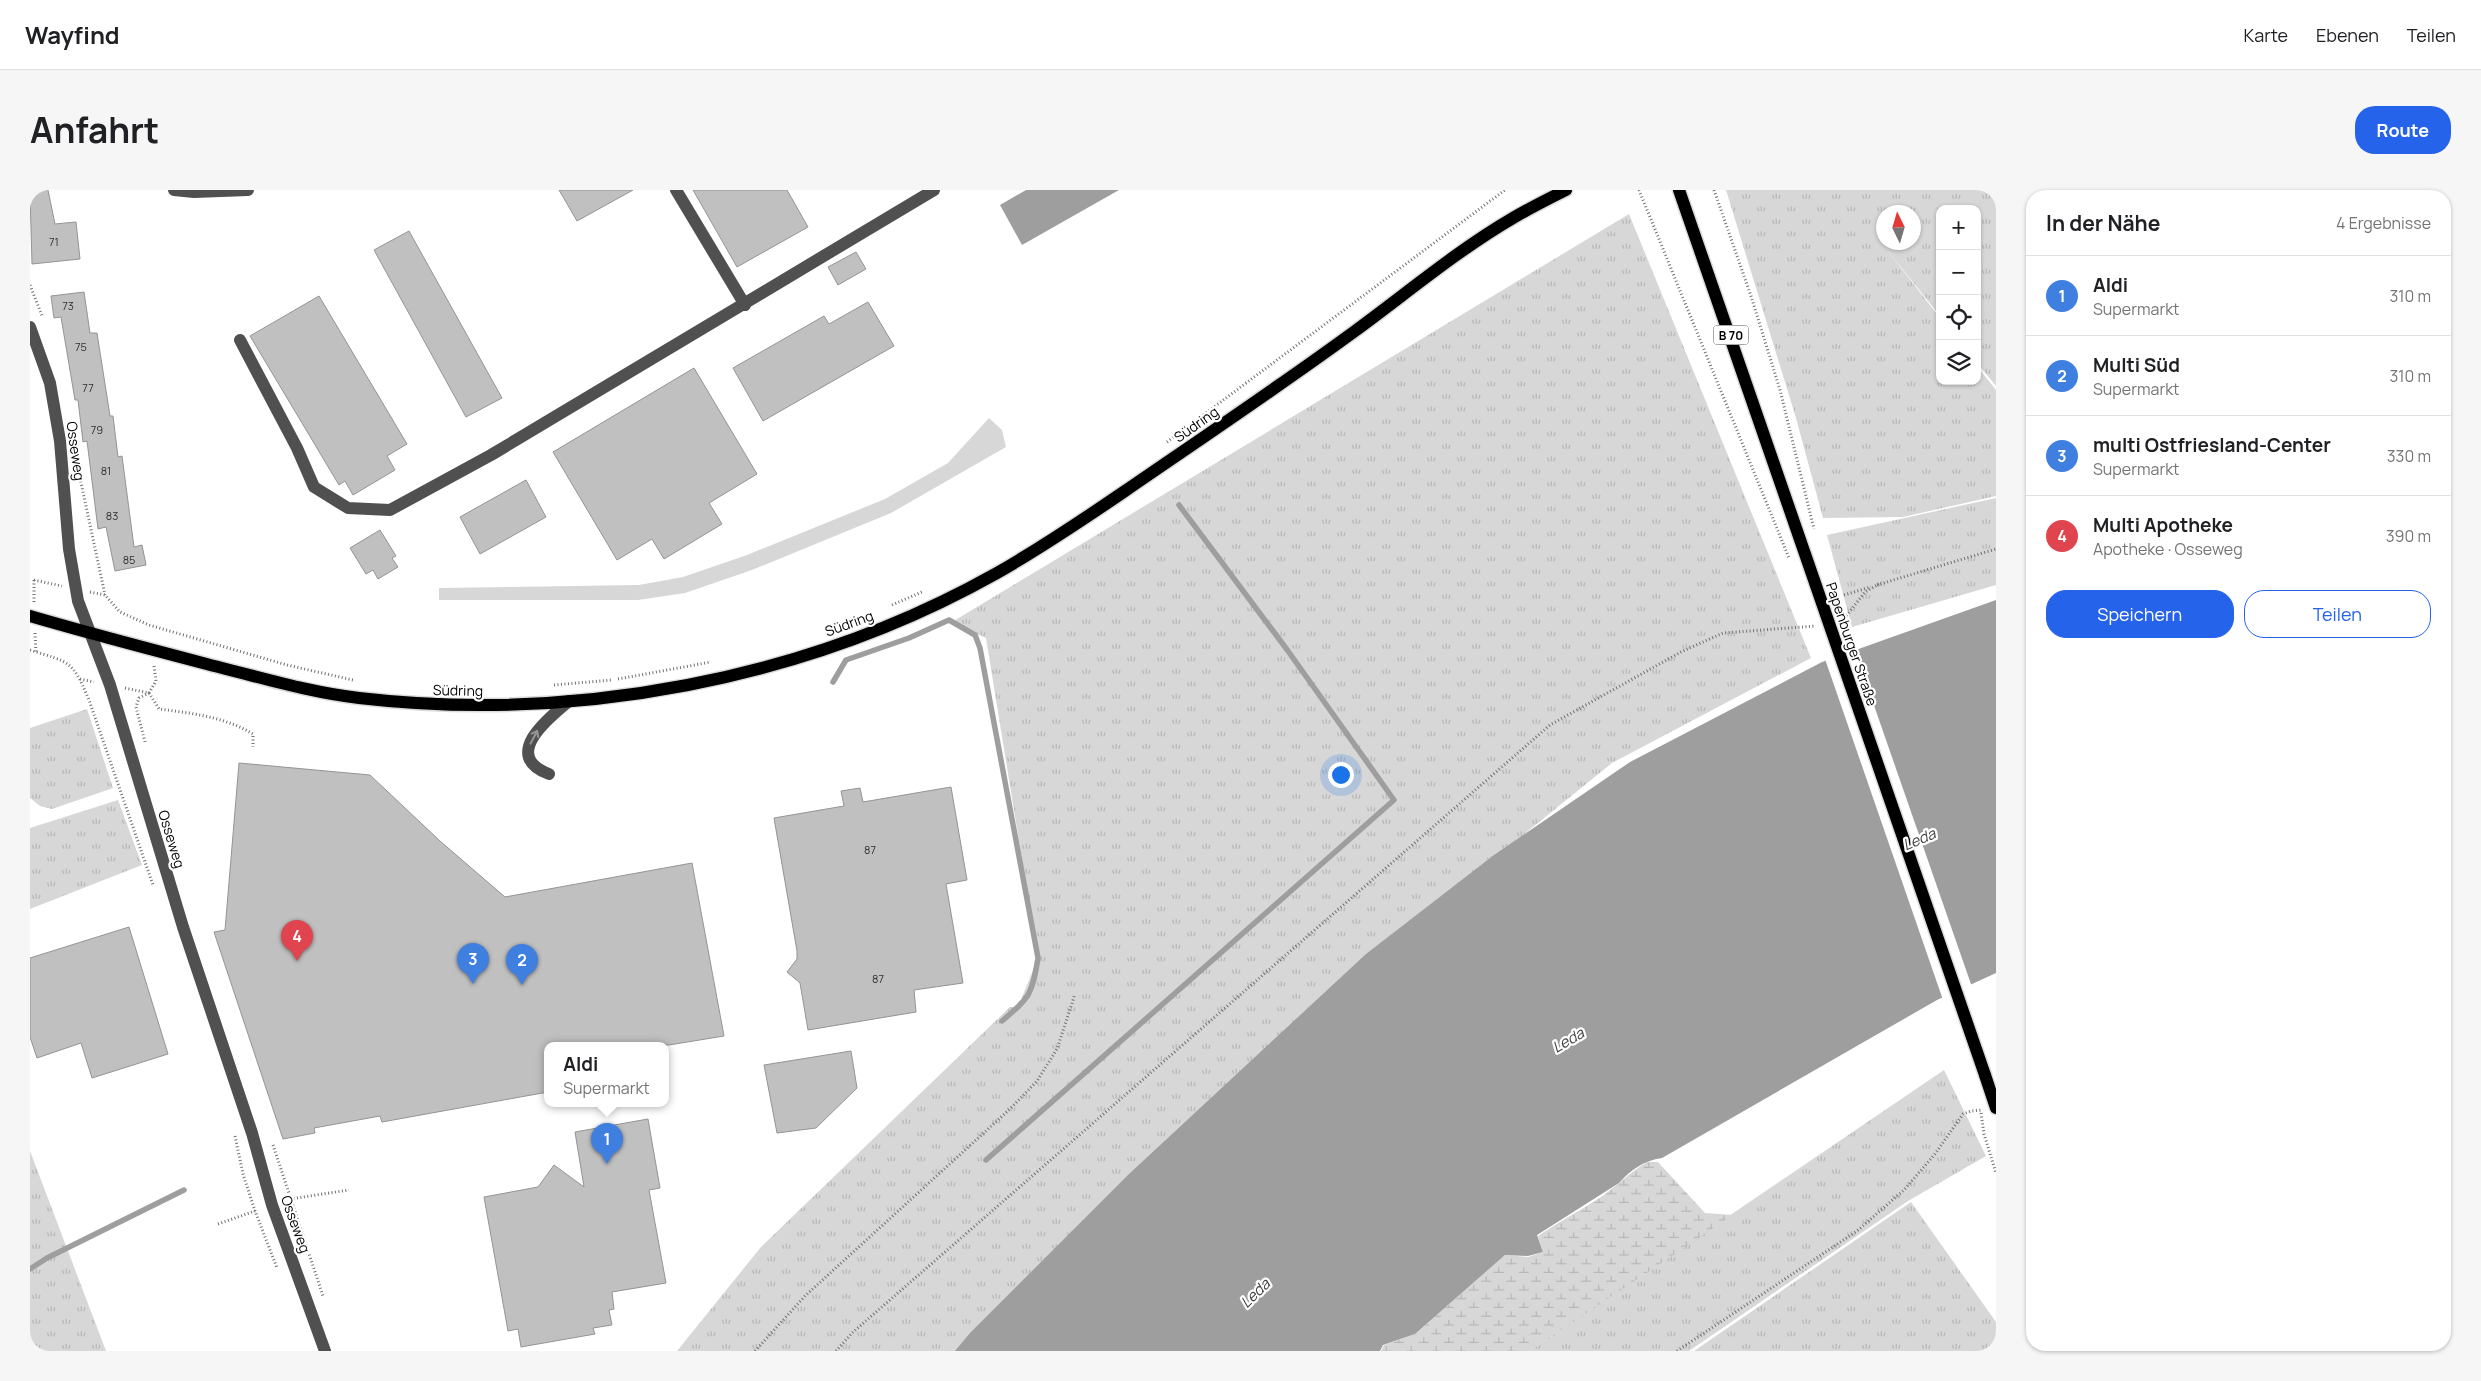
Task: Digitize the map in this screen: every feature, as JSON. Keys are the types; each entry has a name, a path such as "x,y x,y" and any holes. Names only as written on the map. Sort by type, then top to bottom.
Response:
{"main road":[{"name":"Südring","path":"30,616 282,683 354,698 427,704 481,706 569,701 642,692 780,662 854,639 924,609 994,574 1055,538 1353,333 1463,251 1554,194 1566,190"},
{"name":"Papenburger Straße","path":"1679,190 1996,1108"}],"street":[{"path":"174,190 194,192 248,190"},
{"path":"676,190 745,305"},
{"path":"240,340 297,448 314,487 348,508 390,510 491,455 745,305 934,190"},
{"name":"Osseweg","path":"30,327 50,383 60,441 69,549 76,589 89,633 110,685 180,918 252,1133 272,1205 325,1351"},
{"path":"549,774 534,765 529,758 528,750 537,731 569,701"}],"path":[{"path":"1160,447 1505,190"},
{"path":"1639,190 1792,565"},
{"path":"1714,190 1780,390 1816,536"},
{"path":"1844,595 1996,549"},
{"path":"30,582 34,580 105,595 120,612 149,625 287,665 355,681"},
{"path":"1838,618 1847,615 1865,592 1878,584"},
{"path":"887,607 932,588"},
{"path":"836,1351 859,1326 1550,725 1681,652 1723,633 1765,628 1809,628 1819,625"},
{"path":"30,650 66,661 76,670 89,700 154,888"},
{"path":"545,685 612,680 718,661"},
{"path":"149,694 159,709 202,715 242,727 253,734 253,747"},
{"path":"755,1351 805,1296 996,1122 1037,1081 1057,1048 1069,1019 1075,994"},
{"path":"1677,1351 1857,1231 1904,1190 1935,1154 1963,1114 1980,1110 1984,1134 1996,1173"},
{"path":"233,1128 243,1174 279,1273"}],"green space":[{"path":"1726,190 1996,190 1996,386 1981,368 1981,205 1936,205 1936,311 1887,250 1921,250 1921,205 1876,205 1876,250 1887,250 1936,313 1936,385 1981,385 1981,371 1996,390 1996,496 1903,517 1823,518 1796,418"},
{"path":"1629,214 1811,658 1612,763 1412,925 973,1351 677,1351 761,1247 1010,1007 1018,1007 1038,958 986,638 952,622"},
{"path":"989,418 1002,430 1006,447 891,513 752,570 685,593 638,600 439,600 439,588 639,585 683,577 747,555 885,499 948,463"},
{"path":"1996,498 1996,585 1852,627 1827,535"},
{"path":"87,709 113,788 52,809 40,806 30,798 30,728"},
{"path":"118,800 142,865 30,909 30,828"},
{"path":"1944,1070 1986,1156 1908,1201 1689,1351 1530,1351"},
{"path":"30,1151 106,1351 30,1351"},
{"path":"1647,1162 1658,1162 1705,1213 1733,1215 1530,1351 1381,1351 1384,1345 1415,1334 1505,1255 1528,1257 1543,1252 1538,1236 1601,1197"},
{"path":"1911,1202 1996,1322 1996,1351 1694,1351"}],"water":[{"path":"1026,190 1119,190 1022,245 1000,205"},
{"name":"Leda","path":"1996,600 1996,973 1937,1000 1662,1158 1638,1166 1619,1183 1537,1235 1543,1252 1528,1256 1505,1255 1415,1334 1383,1345 1380,1351 955,1351 970,1333 1129,1174 1366,954 1494,855 1630,762 1822,662"}],"pier":[{"path":"1854,648 1972,987 1943,1000 1825,659"}],"building":[{"path":"48,190 55,224 76,222 80,259 32,264 30,192"},
{"path":"559,190 633,190 577,221"},
{"path":"693,190 787,190 808,227 737,267"},
{"path":"409,231 502,398 466,417 374,250"},
{"path":"856,252 866,269 838,285 828,267"},
{"path":"84,292 90,333 97,333 110,416 113,416 118,457 122,456 134,547 142,545 146,565 115,571 106,527 98,529 87,441 83,442 78,400 75,400 61,317 54,318 51,296"},
{"path":"319,296 407,444 387,456 395,470 353,495 345,481 339,485 250,336"},
{"path":"868,302 894,346 763,421 733,368 824,316 829,324"},
{"path":"694,368 757,474 709,503 722,524 664,559 652,539 617,560 553,452"},
{"path":"526,480 546,517 480,554 460,517"},
{"path":"380,530 396,556 392,558 398,567 378,579 373,570 366,574 350,548"},
{"path":"239,763 370,775 440,841 505,897 692,863 724,1036 669,1045 669,1042 544,1042 544,1093 382,1122 380,1116 314,1128 315,1133 283,1139 214,932 225,930"},
{"path":"951,787 967,880 946,884 963,983 914,990 916,1012 808,1030 800,983 787,972 797,959 797,951 774,818 844,806 841,791 860,788 863,802"},
{"path":"129,927 168,1054 92,1078 81,1043 37,1058 30,1037 30,958"},
{"path":"851,1051 857,1088 816,1128 777,1133 764,1065"},
{"path":"648,1119 660,1188 649,1190 666,1283 612,1292 614,1309 609,1310 612,1325 593,1328 595,1334 521,1347 518,1329 508,1331 484,1197 538,1187 554,1165 584,1187 575,1132"}],"waterway":[{"path":"986,1160 1394,800 1288,651 1179,505"},
{"path":"833,682 846,660 909,638 949,620 975,635 980,648 1038,958 1034,980 1028,994 1019,1006 1002,1021"},
{"path":"30,1269 47,1258 184,1190"}],"place":[{"name":"Multi Apotheke","path":"297,961"},
{"name":"multi Ostfriesland-Center","path":"473,984"},
{"name":"Multi Süd","path":"522,985"},
{"name":"Aldi","path":"607,1164"}]}
